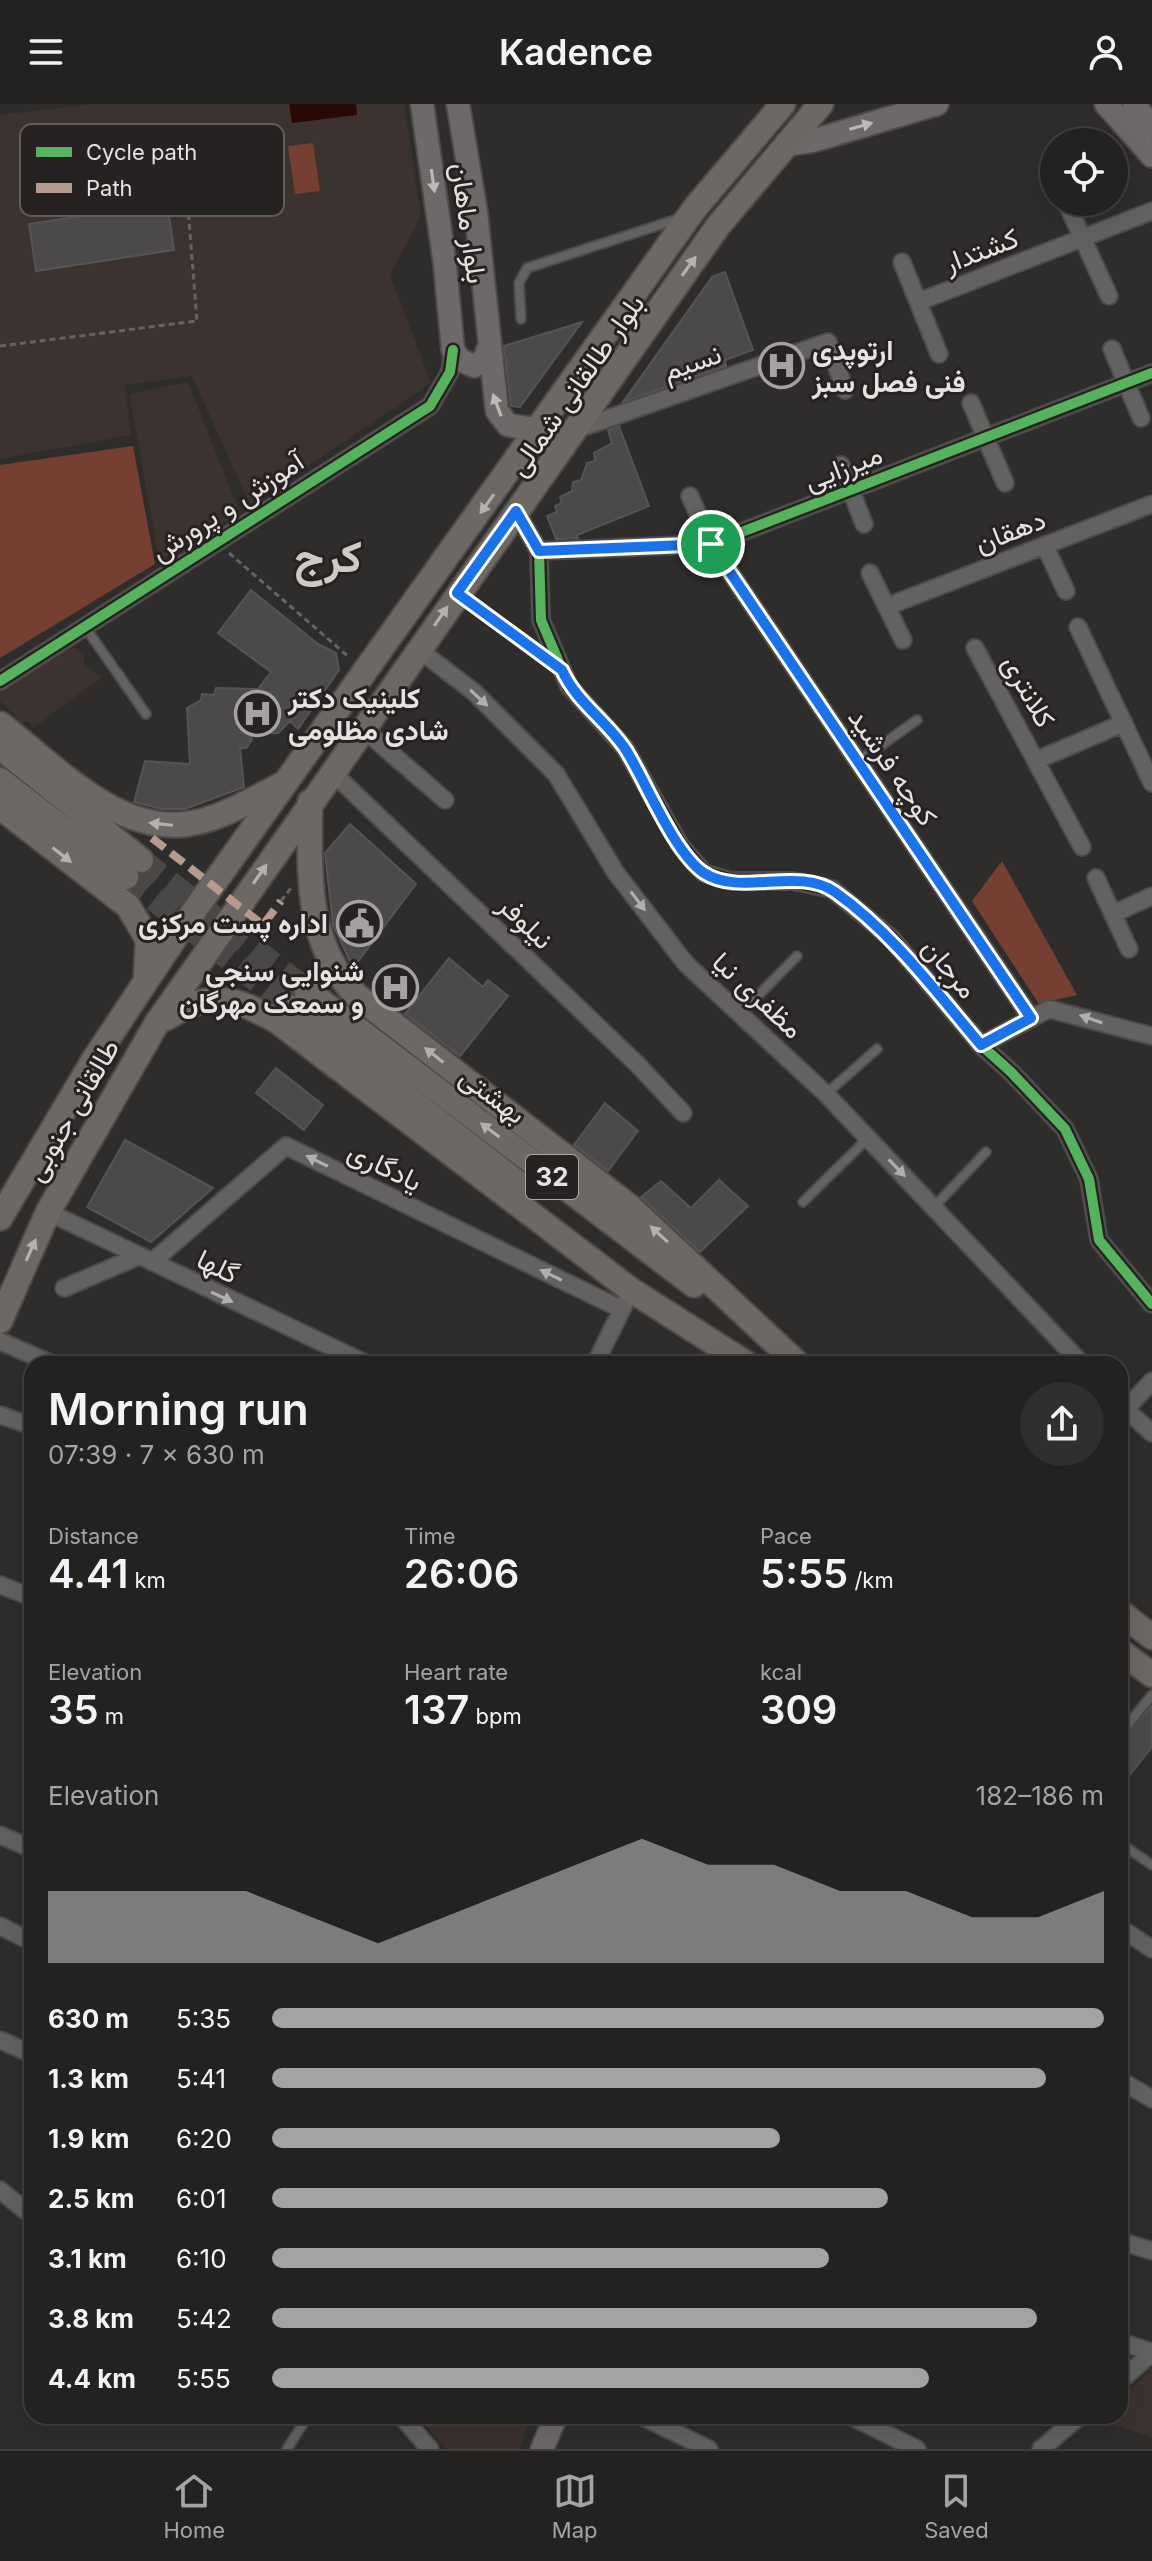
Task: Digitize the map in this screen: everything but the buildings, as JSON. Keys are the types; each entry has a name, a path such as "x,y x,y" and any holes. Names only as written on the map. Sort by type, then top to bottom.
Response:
{"main road":[{"name":"بلوار ماهان","path":"422,104 445,265 453,350"},
{"name":"بلوار ماهان","path":"458,104 476,212 488,349 497,411 508,425 541,430"},
{"name":"بلوار طالقانی شمالی","path":"215,938 733,206 821,104"},
{"path":"776,113 765,132 767,141 775,146 812,141 937,104"},
{"path":"1106,104 1152,156"},
{"path":"1134,104 1152,127"},
{"name":"بلوار طالقانی شمالی","path":"188,919 541,430 692,214 776,113"},
{"path":"711,188 719,183 733,184 733,206"},
{"path":"453,350 460,360 474,366 484,360 488,349"},
{"path":"0,724 99,800 123,815 158,826 188,824 214,817 286,783"},
{"path":"0,747 134,869 0,780"},
{"path":"310,802 316,922 335,974 356,995 630,1207 789,1356"},
{"path":"0,807 128,906 148,940 145,980"},
{"name":"طالقانی جنوبی","path":"1,1217 145,980 188,919"},
{"name":"طالقانی جنوبی","path":"0,1321 8,1287 48,1212 157,1023 215,938"},
{"path":"157,1023 191,1003 212,999 250,1006 277,1021 626,1300 734,1356"},
{"name":"بهشتى","path":"740,1356 299,999 787,1356"},
{"path":"1128,1618 1152,1637"},
{"path":"1128,1657 1152,1675"},
{"path":"542,2449 553,2424"}],"street":[{"name":"کشتدار","path":"918,302 1152,211"},
{"path":"1073,216 1109,296"},
{"path":"902,262 939,354"},
{"name":"نسیم","path":"573,430 828,342 845,390"},
{"path":"1112,349 1141,418"},
{"name":"آموزش و پرورش","path":"0,681 430,406 450,372 453,350"},
{"name":"میرزایی","path":"539,551 711,544 1152,373"},
{"path":"971,403 1005,483"},
{"path":"841,465 864,524"},
{"name":"كوچه فرشيد","path":"690,496 711,544 1031,1018"},
{"name":"دهقان","path":"888,606 1152,504"},
{"name":"مرجان","path":"516,511 539,551 541,620 569,686 625,748 680,845 704,873 731,881 793,881 832,889 891,938 981,1045 1065,1129 1089,1179 1099,1240 1152,1304"},
{"path":"1045,546 1066,591"},
{"path":"870,573 903,640"},
{"path":"1078,627 1152,783"},
{"name":"کلانتری","path":"975,648 1082,847"},
{"name":"مظفری نیا","path":"418,649 474,692 556,774 616,873 686,964 826,1094 1074,1356"},
{"name":"کلانتری","path":"1037,760 1124,723"},
{"path":"362,728 445,800"},
{"name":"نیلوفر","path":"332,772 638,1065 683,1113"},
{"path":"1096,878 1129,949"},
{"path":"1113,914 1152,896"},
{"path":"981,1045 1049,1009 1152,1036"},
{"name":"یادگاری","path":"146,1259 286,1146 626,1300"},
{"name":"گلها","path":"48,1212 350,1356"},
{"path":"64,1288 146,1259"},
{"path":"599,1356 626,1300"},
{"path":"0,1341 34,1356"},
{"path":"1128,1403 1152,1381"},
{"path":"1128,1411 1152,1433"},
{"path":"0,1415 24,1423"},
{"path":"0,1585 24,1594"},
{"path":"0,1835 24,1846"},
{"path":"0,1926 24,1938"},
{"path":"1128,1933 1152,1949"},
{"path":"0,2040 24,2050"},
{"path":"1128,2085 1152,2099"},
{"path":"0,2190 24,2210"},
{"path":"1128,2244 1152,2251"},
{"path":"1128,2345 1152,2353 1128,2374"},
{"path":"408,2424 430,2449"},
{"path":"657,2424 709,2449"},
{"path":"866,2424 917,2449"},
{"path":"1041,2449 1071,2424"}],"lane":[{"path":"521,319 519,283 527,268 692,214"},
{"path":"84,627 146,714"},
{"path":"858,762 917,720"},
{"path":"741,1013 797,956"},
{"path":"826,1094 877,1049"},
{"path":"803,1202 868,1138"},
{"path":"934,1207 986,1152"},
{"path":"1128,1724 1152,1695"},
{"path":"1128,1848 1152,1865"},
{"path":"287,2449 303,2424"}],"path":[{"path":"0,346 197,321 189,216"},
{"path":"216,542 365,671"},
{"path":"457,593 562,670"}],"shaded area":[{"path":"92,104 404,104 421,216 390,275 431,383 250,505 192,376 125,385 131,435 0,459 0,115"},
{"path":"289,104 356,104 357,115 292,123"},
{"path":"313,143 320,191 295,194 288,146"},
{"path":"188,382 240,513 159,560 129,394"},
{"path":"133,446 155,564 0,658 0,465"},
{"path":"63,642 67,649 74,648 84,656 84,664 102,677 33,728 27,721 23,724 0,701 0,689"},
{"path":"1002,861 1077,995 1039,1004 972,901"},
{"path":"1152,2369 1152,2437 1112,2424 1128,2424 1128,2391"},
{"path":"424,2424 528,2424 519,2449 447,2449"}],"tunnel":[{"path":"141,860 306,990"},
{"path":"126,877 292,1008"}],"marked path":[{"path":"152,838 263,925 281,901"}],"cycle path":[{"path":"0,681 430,406 450,372 453,350"},
{"path":"539,551 711,544 1152,373"},
{"path":"516,511 539,551 541,620 569,686 625,748 680,845 704,873 731,881 793,881 832,889 891,938 981,1045 1065,1129 1089,1179 1099,1240 1152,1304"}],"place":[{"name":"ارتوپدی فنی فصل سبز","path":"781,366"},
{"name":"کلینیک دکتر شادی مظلومی","path":"257,714"},
{"name":"اداره پست مرکزی","path":"359,923"},
{"name":"شنوایی سنجی و سمعک مهرگان","path":"395,987"}],"district":[{"name":"کرج","path":"328,557"}],"route":[{"path":"516,511 539,551 711,544 1031,1018 981,1045 891,938 832,889 793,881 731,881 704,873 680,845 625,748 569,686 562,670 457,593 516,511"}]}
